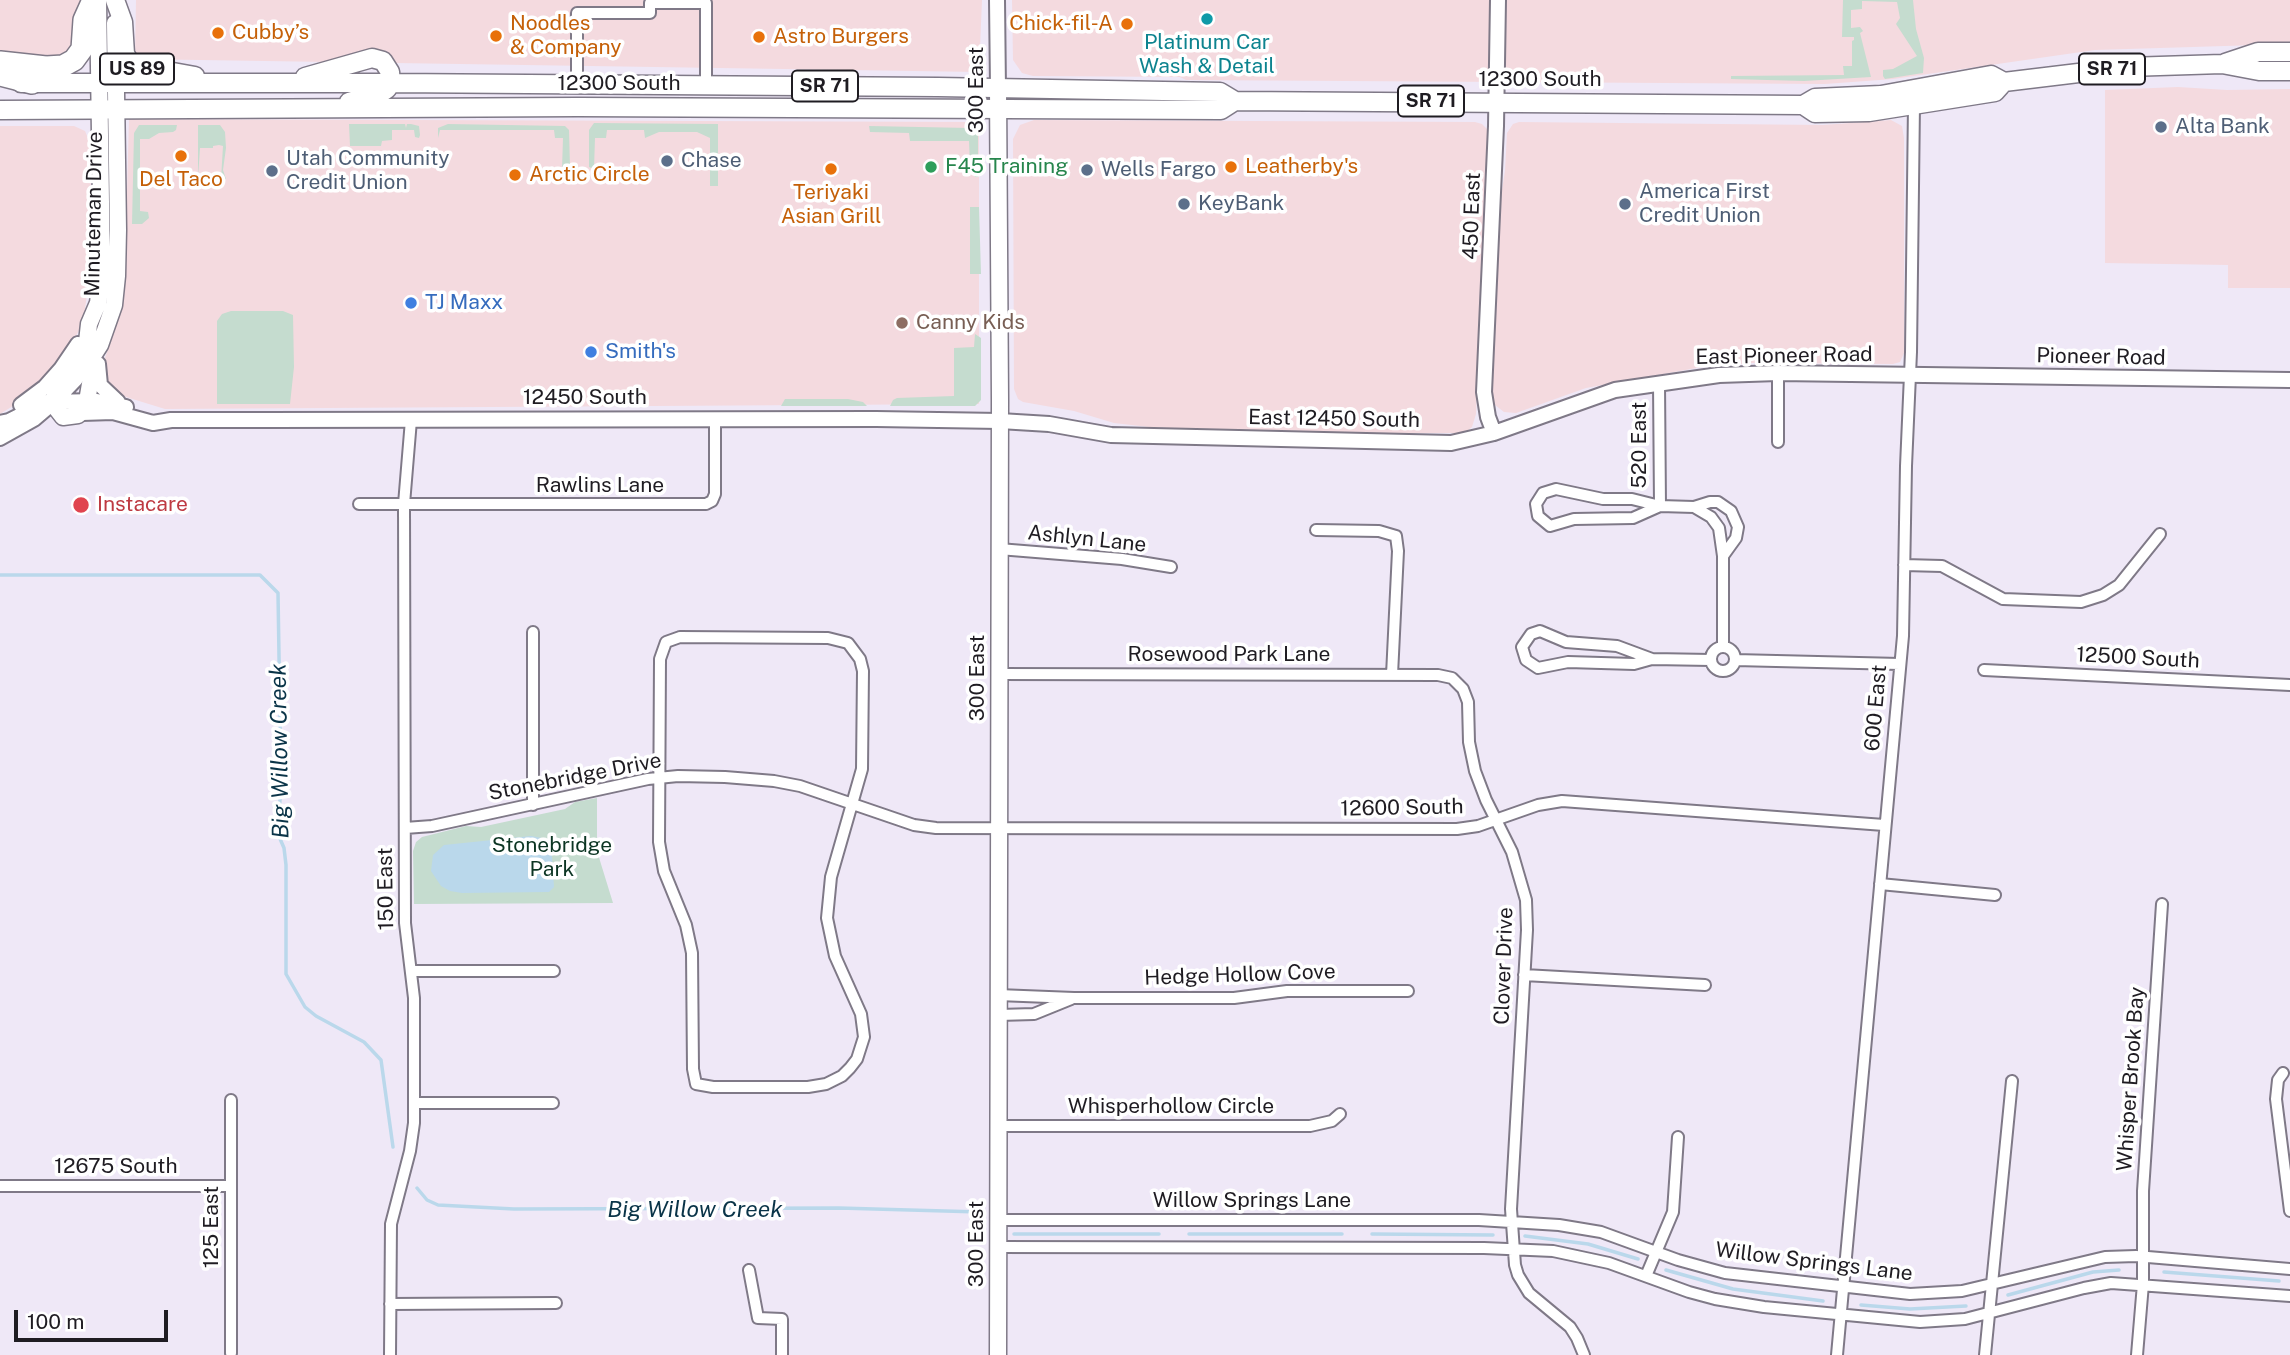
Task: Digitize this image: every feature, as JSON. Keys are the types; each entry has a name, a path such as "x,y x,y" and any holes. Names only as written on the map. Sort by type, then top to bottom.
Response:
{"highway":[{"path":"0,62 46,68 63,66 74,60 82,49 84,20 96,0"},
{"path":"0,75 32,83"}],"main road":[{"name":"US 89","path":"96,0 107,84"},
{"name":"US 89","path":"107,84 114,0"},
{"name":"US 89","path":"114,0 123,22 125,54 133,67 143,71 194,75 211,84"},
{"name":"12300 South","path":"2222,64 2258,52 2290,52"},
{"name":"US 89","path":"281,84 372,58 383,61 390,72 391,83 387,89 326,108"},
{"name":"12300 South","path":"0,83 706,85 1220,92 1235,101 1803,105 1815,98 1881,94 1991,75 2004,82 2129,67 2222,64 2259,71 2290,71"},
{"name":"12300 South","path":"1803,105 1815,113 1869,112 1995,92 2004,82"},
{"path":"107,84 107,110"},
{"name":"300 East","path":"998,89 998,1355"},
{"name":"12300 South","path":"0,110 585,107 1221,110 1235,101"},
{"name":"Minuteman Drive","path":"89,324 98,303 102,270 107,110"},
{"name":"Minuteman Drive","path":"90,359 100,345 114,305 117,276 107,110"},
{"path":"89,324 87,342 73,367 54,390 54,402 58,413 63,417 74,417 85,407 92,372 90,359"}],"street":[{"name":"300 East","path":"998,0 998,89"},
{"name":"450 East","path":"1494,433 1488,417 1485,392 1497,102 1498,0"},
{"path":"577,85 577,13 650,13 650,3 706,3 706,85"},
{"name":"600 East","path":"1837,1355 1900,663 1910,375 1914,104"},
{"name":"Minuteman Drive","path":"0,421 45,387 61,369 89,324"},
{"path":"100,345 98,380 106,393 122,405"},
{"name":"Minuteman Drive","path":"0,438 34,419 54,402 90,359"},
{"path":"1778,373 1779,442"},
{"name":"East Pioneer Road","path":"1659,383 1719,375 1778,373 1910,375"},
{"name":"Pioneer Road","path":"1910,375 2290,380"},
{"name":"East 12450 South","path":"1000,421 1049,424 1111,435 1451,443 1494,433 1615,390 1659,383"},
{"name":"520 East","path":"1659,383 1660,506"},
{"path":"0,421 9,422 41,403 54,402"},
{"name":"12450 South","path":"54,402 113,412 153,423 715,419 1000,421"},
{"name":"12450 South","path":"85,407 122,405 171,421"},
{"path":"34,419 46,416 63,417"},
{"name":"Rawlins Lane","path":"359,504 706,504 712,501 715,494 715,419"},
{"name":"150 East","path":"390,1355 391,1224 413,1138 415,1103 412,971 405,922 404,504 411,420"},
{"path":"1660,506 1633,518 1574,519 1550,526 1538,516 1536,504 1543,493 1556,489 1603,499 1632,499 1660,506 1694,508 1708,515 1717,524 1723,556 1723,647"},
{"path":"1694,508 1718,502 1735,515 1738,533 1723,556"},
{"path":"1316,530 1379,531 1396,536 1398,551 1392,675"},
{"path":"1904,565 1942,566 2003,599 2081,602 2103,595 2119,585 2160,534"},
{"name":"Ashlyn Lane","path":"999,550 1122,559 1171,567"},
{"path":"1652,659 1617,646 1566,642 1540,631 1527,638 1522,646 1526,660 1538,668 1568,662 1634,664 1652,659 1711,660"},
{"path":"533,632 533,805"},
{"path":"680,637 828,638 842,641 853,648 860,659 863,671 860,778 831,877 827,918 835,956 864,1025 864,1037 857,1059 842,1076 817,1086 713,1087 696,1084 693,1069 692,953 686,925 661,862 659,778 660,659 666,642 680,637"},
{"path":"1723,647 1733,652 1735,660 1731,668 1723,671 1715,667 1711,660 1715,649 1723,647"},
{"path":"1735,660 1900,663"},
{"name":"12500 South","path":"1984,670 2290,685"},
{"name":"Rosewood Park Lane","path":"999,674 1445,676 1458,683"},
{"name":"Clover Drive","path":"1458,683 1468,702 1469,742 1475,771 1512,852 1523,884 1527,913 1512,1222 1513,1249 1518,1275 1529,1293 1570,1328 1584,1355"},
{"name":"Stonebridge Drive","path":"405,828 432,827 659,778 726,777 800,786 915,825 999,828"},
{"name":"12600 South","path":"999,828 1457,828 1478,826 1538,805 1574,801 1885,825"},
{"path":"1880,884 1995,895"},
{"name":"Whisper Brook Bay","path":"2137,1355 2143,1284 2143,1191 2162,905"},
{"path":"412,971 554,971"},
{"path":"1524,975 1705,985"},
{"name":"Hedge Hollow Cove","path":"998,995 1234,998 1287,991 1408,991"},
{"name":"Hedge Hollow Cove","path":"999,1015 1034,1014 1074,998"},
{"path":"2283,1073 2278,1080 2276,1099 2290,1210"},
{"path":"1985,1355 2012,1081"},
{"name":"125 East","path":"231,1100 231,1353"},
{"path":"415,1103 553,1103"},
{"name":"Whisperhollow Circle","path":"998,1126 1310,1126 1332,1121 1340,1114"},
{"path":"1646,1276 1673,1212 1678,1137"},
{"name":"12675 South","path":"0,1186 231,1186"},
{"name":"Willow Springs Lane","path":"999,1220 1512,1222 1559,1225 1601,1232 1725,1273 1924,1294 1962,1291 2089,1259 2120,1256 2290,1269"},
{"path":"999,1247 1553,1251 1626,1268 1715,1299 1764,1307 1920,1322 1965,1319 2099,1284 2122,1282 2290,1296"},
{"path":"749,1270 758,1318 782,1319 782,1355"},
{"path":"390,1304 556,1303"}],"shaded area":[{"path":"0,0 86,0 74,60 0,54"},
{"path":"136,0 982,0 979,72 135,59"},
{"path":"1012,0 2290,0 2290,44 2095,50 1893,79 1825,84 1186,80 1180,77 1033,76 1022,73 1013,60"},
{"path":"2178,87 2227,90 2290,89 2290,288 2228,288 2228,265 2105,263 2105,90"},
{"path":"129,119 979,122 979,404 165,409 113,393 108,389 103,364 124,300"},
{"path":"1034,120 1482,124 1487,129 1488,136 1476,414 1472,427 1466,432 1458,433 1265,433 1149,427 1114,423 1018,399 1014,389 1013,139 1020,125"},
{"path":"1891,120 1902,126 1904,138 1904,353 1900,362 1752,363 1702,367 1586,388 1516,413 1504,412 1495,405 1491,388 1501,196 1507,133 1513,124 1823,125"},
{"path":"0,126 74,126 85,131 91,145 90,273 83,323 65,356 21,401 0,414"}],"green space":[{"path":"1843,0 1913,0 1916,29 1924,58 1923,73 1885,79 1883,70 1893,69 1917,56 1896,24 1900,18 1897,2 1862,1 1862,9 1851,10 1851,28 1860,27 1863,31 1860,33 1871,77 1804,81 1731,79 1731,76 1844,75 1843,66 1852,66 1854,37 1842,37"},
{"path":"594,123 718,124 718,186 710,186 710,138 697,132 659,132 645,138 644,130 607,130 606,138 595,138 594,169 589,167 589,130"},
{"path":"349,124 405,124 406,128 407,124 411,124 419,126 420,135 419,138 415,137 414,130 392,130 392,140 382,141 381,146 350,146"},
{"path":"448,124 565,126 569,130 570,167 563,169 564,165 562,169 563,138 555,138 554,130 440,130 438,138 438,128"},
{"path":"139,125 177,125 173,132 140,139 140,211 148,212 149,218 142,224 132,224 134,133"},
{"path":"198,125 220,125 225,132 223,170 226,179 221,179 223,146 219,145 200,148 198,178"},
{"path":"869,126 970,128 978,136 978,177 975,177 974,168 970,166 969,141 910,141 909,133 870,132"},
{"path":"970,207 979,207 981,274 970,274"},
{"path":"231,311 283,311 293,315 294,367 290,404 217,404 217,321 222,314"},
{"path":"975,334 981,338 981,400 975,406 890,406 897,398 954,396 954,348 974,347"},
{"path":"785,399 848,399 863,402 867,406 781,406"},
{"name":"Stonebridge Park","path":"597,798 597,851 613,903 414,904 413,851 416,842 422,837 466,826 481,827 565,809 575,802"}],"water":[{"path":"531,836 551,843 554,887 549,892 450,891 441,886 431,871 433,855 444,845"}],"waterway":[{"name":"Big Willow Creek","path":"0,575 260,575 278,593 281,782 278,834 284,848 286,865 286,974 305,1007 316,1016 364,1042 381,1060 393,1147"},
{"name":"Big Willow Creek","path":"417,1188 427,1200 438,1205 514,1209 839,1208 980,1212"},
{"name":"Big Willow Creek","path":"1014,1234 1159,1234"},
{"name":"Big Willow Creek","path":"1189,1234 1342,1234"},
{"name":"Big Willow Creek","path":"1372,1234 1493,1235"},
{"name":"Big Willow Creek","path":"1525,1236 1588,1244 1638,1259"},
{"name":"Big Willow Creek","path":"1666,1270 1733,1289 1823,1301"},
{"name":"Big Willow Creek","path":"2008,1295 2093,1272 2119,1270"},
{"name":"Big Willow Creek","path":"2164,1272 2279,1281"},
{"name":"Big Willow Creek","path":"1861,1305 1910,1309 1966,1306"}],"place":[{"name":"Platinum Car Wash & Detail","path":"1207,19"},
{"name":"Chick-fil-A","path":"1127,24"},
{"name":"Cubby’s","path":"218,33"},
{"name":"Noodles & Company","path":"496,36"},
{"name":"Astro Burgers","path":"759,37"},
{"name":"Alta Bank","path":"2161,127"},
{"name":"Del Taco","path":"181,156"},
{"name":"Chase","path":"667,161"},
{"name":"F45 Training","path":"931,167"},
{"name":"Leatherby's","path":"1231,167"},
{"name":"Teriyaki Asian Grill","path":"831,169"},
{"name":"Wells Fargo","path":"1087,170"},
{"name":"Utah Community Credit Union","path":"272,171"},
{"name":"Arctic Circle","path":"515,175"},
{"name":"KeyBank","path":"1184,204"},
{"name":"America First Credit Union","path":"1625,204"},
{"name":"TJ Maxx","path":"411,303"},
{"name":"Canny Kids","path":"902,323"},
{"name":"Smith's","path":"591,352"},
{"name":"Instacare","path":"81,505"}]}
